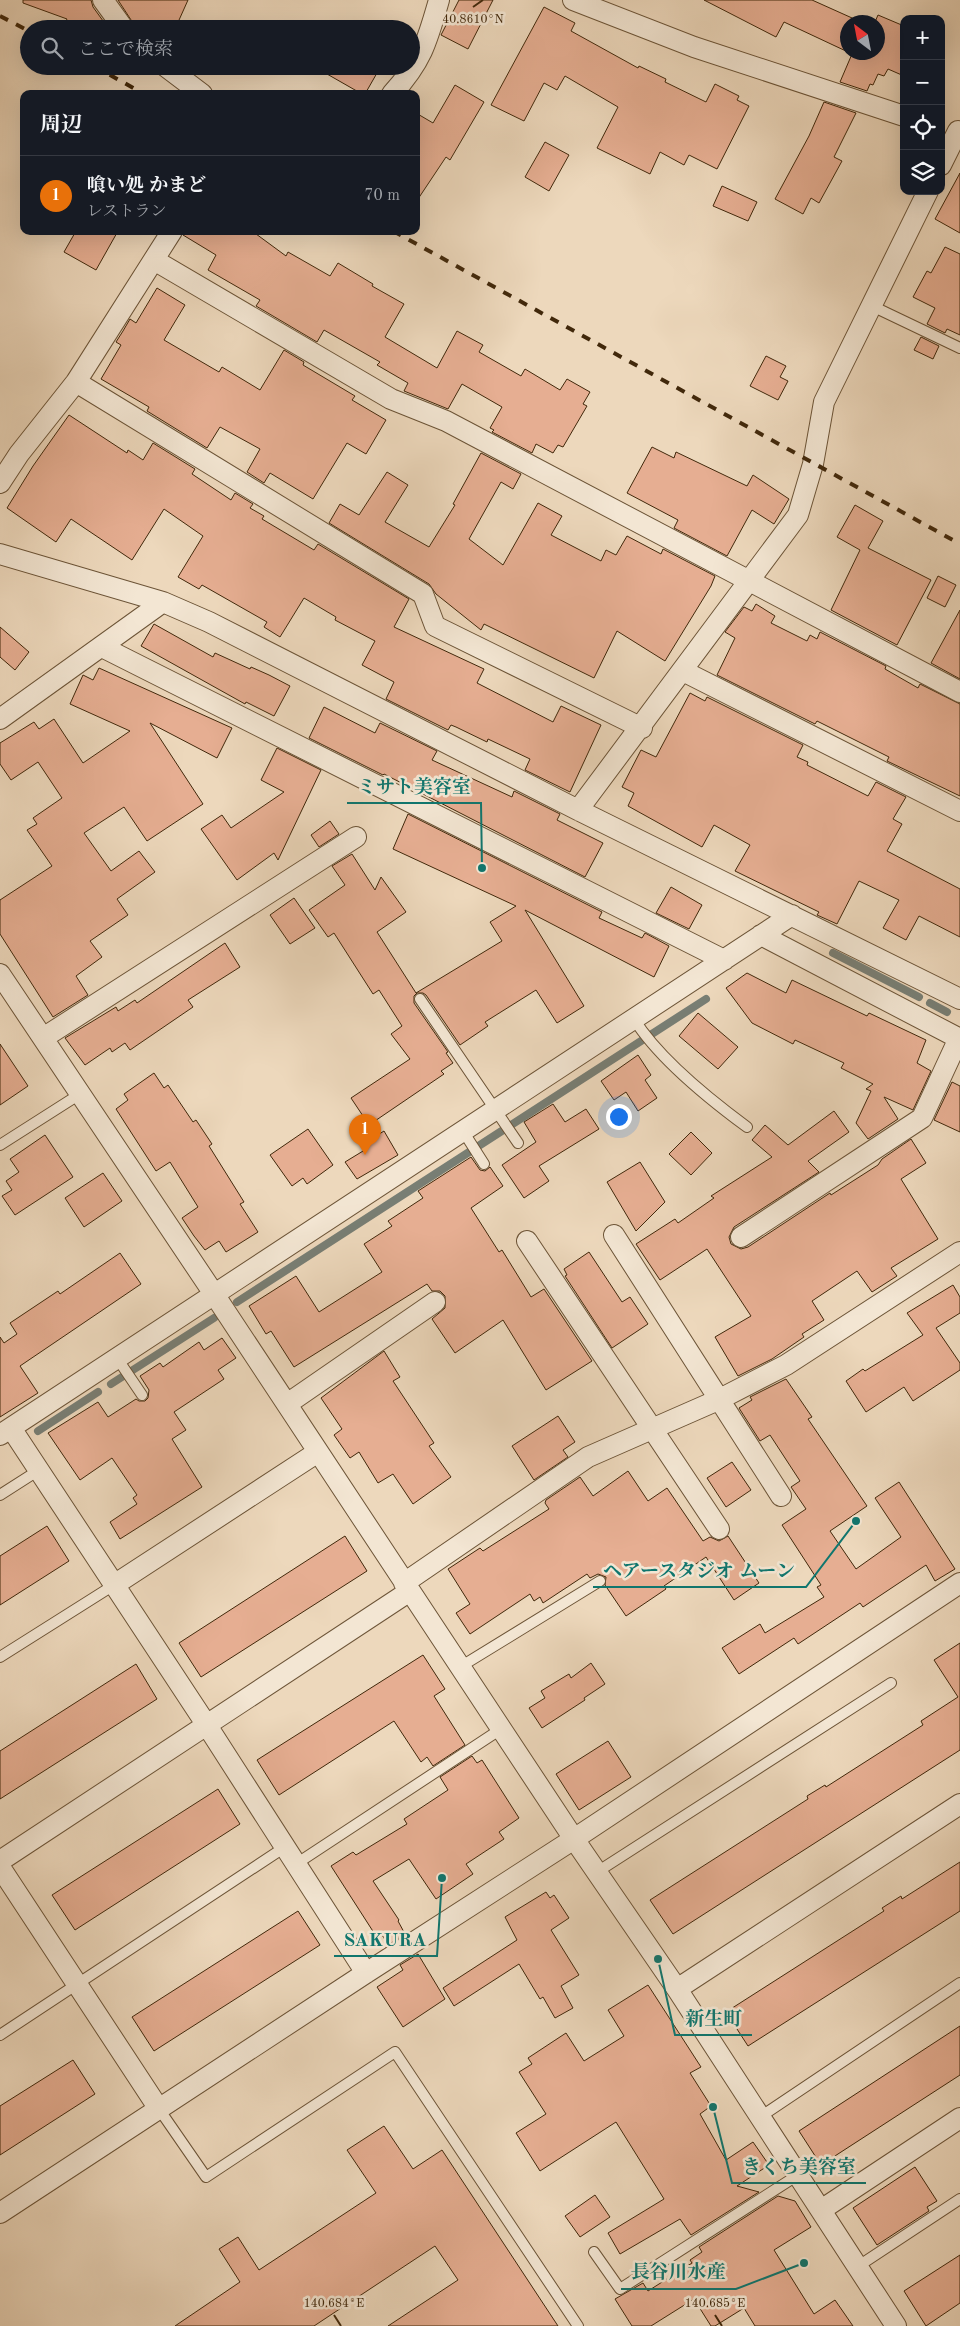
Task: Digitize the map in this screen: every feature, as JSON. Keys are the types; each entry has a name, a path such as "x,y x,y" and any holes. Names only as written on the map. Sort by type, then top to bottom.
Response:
{"street":[{"path":"103,0 117,20"},
{"path":"420,56 427,44 439,0"},
{"path":"573,0 694,47 900,115"},
{"path":"177,75 197,90"},
{"path":"396,90 409,75"},
{"path":"945,153 953,130"},
{"path":"578,810 642,728 798,516 813,464 824,402 926,195"},
{"path":"0,483 19,454 76,382 170,235"},
{"path":"154,260 391,399 446,421 960,692"},
{"path":"76,382 422,594 435,626 642,728"},
{"path":"0,554 163,602 209,622 578,810 960,999"},
{"path":"0,719 163,602"},
{"path":"102,647 724,960"},
{"path":"683,671 960,811"},
{"path":"43,1038 356,837"},
{"path":"366,1973 206,1724 39,1470 6,1432 121,1364 214,1294 499,1116 638,1024 724,960 792,915"},
{"path":"742,1237 922,1118 960,1039 761,935"},
{"path":"0,975 214,1294 574,1839 677,1989 896,2326"},
{"path":"614,1234 718,1400 782,1496"},
{"path":"527,1241 719,1529"},
{"path":"0,1861 407,1587 588,1457 718,1400 786,1365 960,1252"},
{"path":"287,1404 435,1302"},
{"path":"114,1585 318,1452"},
{"path":"0,2213 958,1588"},
{"path":"677,1989 960,1804"},
{"path":"0,1867 159,2109"},
{"path":"821,2210 960,2118"}],"lane":[{"path":"872,306 960,348"},
{"path":"420,999 518,1143"},
{"path":"638,1024 651,1042 716,1104 747,1127"},
{"path":"0,1145 80,1094"},
{"path":"466,1137 484,1164"},
{"path":"121,1364 142,1396"},
{"path":"0,1495 39,1470"},
{"path":"460,1667 600,1581"},
{"path":"0,1658 114,1585"},
{"path":"597,1872 891,1683"},
{"path":"0,2035 76,1984 501,1729"},
{"path":"760,2117 960,1983"},
{"path":"159,2109 206,2177 395,2052 578,2326"},
{"path":"594,2252 620,2289 798,2175"},
{"path":"857,2267 960,2199"}],"building":[{"path":"23,0 91,0 93,7 102,20 66,20 23,3"},
{"path":"118,0 188,0 179,20 131,20"},
{"path":"459,0 493,0 468,49 441,35"},
{"path":"704,0 812,0 845,15 840,15 840,48 784,22 776,37"},
{"path":"544,7 575,23 571,31 638,68 639,66 666,79 665,82 706,102 715,84 739,96 737,100 749,106 717,169 689,155 684,165 660,152 650,174 597,148 618,107 565,76 557,90 544,83 524,121 491,105"},
{"path":"885,18 900,24 900,74 888,69 884,76 878,74 873,85 870,84 867,91 840,82 849,60 885,60"},
{"path":"329,75 376,75 367,90 355,90"},
{"path":"455,85 484,102 450,160 446,157 420,196 420,115 433,123"},
{"path":"824,102 856,113 834,157 842,161 819,203 811,198 803,214 775,199 809,136"},
{"path":"545,142 569,155 549,191 525,177"},
{"path":"960,173 960,233 935,219"},
{"path":"722,186 757,202 748,221 713,206"},
{"path":"74,235 116,235 96,270 64,252"},
{"path":"183,235 257,235 286,256 288,252 330,276 338,263 373,284 372,286 404,304 385,337 437,368 457,331 483,345 479,352 521,376 525,369 560,390 567,379 590,392 583,404 587,406 563,447 558,445 553,453 536,444 532,453 492,432 494,430 490,428 502,407 462,384 448,409 404,391 408,383 377,365 380,362 324,330 317,342 256,306 260,300 208,270 216,255"},
{"path":"945,247 960,254 960,335 947,329 945,333 927,324 935,308 913,297 927,271 931,273"},
{"path":"157,288 185,305 164,340 219,372 222,367 260,390 284,350 304,362 303,365 355,396 352,400 386,420 366,454 347,443 313,499 270,473 264,483 247,472 260,449 220,427 207,448 147,411 149,407 101,379 121,345 116,342 130,319 136,323"},
{"path":"921,337 939,346 933,359 914,350"},
{"path":"766,356 786,366 780,377 788,381 778,400 750,386"},
{"path":"69,415 127,453 128,450 143,460 153,443 195,469 192,474 231,500 235,493 253,504 250,508 264,516 262,519 314,550 318,544 409,599 394,627 484,669 477,683 553,722 561,706 601,725 570,792 525,770 530,759 488,739 487,742 451,725 448,730 386,699 394,682 362,665 375,641 335,620 336,617 304,598 280,637 264,627 267,622 202,585 199,589 178,577 203,536 164,509 132,560 71,519 56,542 7,508 33,466"},
{"path":"652,447 674,458 676,452 747,486 753,475 789,499 774,524 752,510 727,556 674,528 678,520 627,493"},
{"path":"481,453 521,474 513,489 501,482 469,539 503,565 538,503 562,516 551,535 601,561 606,550 616,555 627,536 661,554 663,549 715,576 711,586 665,661 617,631 594,678 484,624 481,630 436,594 429,584 329,523 340,504 359,515 387,472 408,485 385,522 429,547 455,505 453,504"},
{"path":"855,505 883,521 868,548 931,580 897,645 831,610 860,550 837,537"},
{"path":"938,576 956,585 945,607 927,598"},
{"path":"756,604 775,616 771,623 807,641 810,635 817,639 820,632 886,666 885,669 918,688 920,684 960,704 960,796 887,761 889,757 817,721 815,724 717,675 735,638 725,632 744,607 752,611"},
{"path":"960,610 960,679 931,663"},
{"path":"154,624 213,657 215,653 250,669 251,667 290,686 274,716 246,702 245,704 141,646"},
{"path":"0,627 29,652 15,670 0,657"},
{"path":"99,668 232,728 217,758 150,723 203,804 147,841 124,807 84,833 111,871 139,851 155,872 117,899 128,915 90,941 102,957 76,976 88,995 53,1017 0,934 0,900 52,866 27,830 37,824 33,818 62,798 38,762 11,780 0,764 0,743 34,722 39,729 54,719 83,763 130,731 70,704 83,675 93,680"},
{"path":"690,693 705,701 707,697 803,745 797,757 808,762 807,765 868,796 876,782 906,797 893,819 902,824 887,851 960,889 960,937 919,916 906,940 883,928 899,900 859,881 837,924 817,915 819,912 735,871 750,845 714,825 702,847 628,806 634,793 622,787 641,750 656,757"},
{"path":"324,707 375,733 380,723 437,751 432,760 512,797 514,791 560,814 557,820 603,843 585,877 384,774 309,738"},
{"path":"277,748 321,770 278,860 274,853 237,880 201,829 222,815 231,828 284,792 261,780"},
{"path":"408,814 602,912 599,918 642,938 645,933 669,946 654,977 525,910 584,1006 557,1023 536,990 485,1022 488,1026 460,1045 426,995 417,993 414,996 414,1003 448,1052 446,1053 453,1063 441,1071 444,1074 369,1125 351,1098 410,1059 391,1034 402,1026 379,990 373,994 334,933 328,937 309,910 345,885 332,866 352,854 375,890 381,877 406,912 377,932 416,993 502,941 490,922 516,906 393,849"},
{"path":"330,821 339,834 319,847 311,835"},
{"path":"671,887 702,905 689,929 656,913"},
{"path":"294,898 315,928 290,944 270,915"},
{"path":"225,943 240,967 188,1000 193,1007 130,1050 125,1043 112,1052 110,1048 85,1065 65,1038 116,1007 118,1011 135,1000 137,1003"},
{"path":"747,973 786,993 792,980 867,1016 869,1013 926,1040 917,1063 931,1071 913,1110 884,1097 898,1119 868,1139 856,1123 871,1091 866,1089 873,1084 841,1068 844,1063 795,1040 793,1044 752,1023 726,988"},
{"path":"698,1013 738,1047 718,1069 679,1036"},
{"path":"0,1044 28,1086 0,1105"},
{"path":"638,1055 651,1075 645,1080 657,1098 638,1111 626,1092 614,1100 601,1081"},
{"path":"154,1073 164,1088 168,1085 193,1122 196,1120 212,1144 209,1146 244,1202 240,1204 258,1232 226,1252 219,1241 205,1250 194,1236 182,1218 198,1207 170,1162 156,1171 116,1109 128,1100 124,1094"},
{"path":"952,1082 960,1086 960,1132 934,1120"},
{"path":"553,1104 565,1122 586,1109 599,1129 539,1166 549,1181 524,1198 502,1165 536,1142 524,1122"},
{"path":"834,1111 849,1132 808,1161 819,1172 734,1227 729,1237 731,1244 741,1249 748,1247 830,1193 831,1195 878,1165 882,1159 911,1139 926,1163 901,1179 938,1239 891,1268 897,1276 872,1292 857,1271 812,1301 824,1320 802,1334 804,1337 772,1359 738,1376 715,1337 751,1316 707,1249 660,1280 636,1244 675,1219 678,1223 714,1198 711,1196 772,1157 752,1140 765,1125 788,1145"},
{"path":"308,1129 333,1165 307,1184 303,1178 292,1186 270,1155"},
{"path":"384,1131 398,1155 357,1179 345,1162 368,1148 365,1143"},
{"path":"691,1132 712,1153 691,1175 669,1154"},
{"path":"45,1135 73,1177 15,1215 2,1196 12,1190 6,1181 19,1172 10,1159"},
{"path":"471,1157 480,1170 485,1171 490,1167 503,1186 471,1208 499,1252 502,1250 531,1297 544,1289 592,1361 546,1390 503,1320 455,1353 432,1319 445,1308 445,1296 440,1291 432,1291 427,1284 294,1367 271,1331 266,1334 249,1306 296,1276 319,1312 382,1272 364,1244 392,1226 388,1221 423,1198 418,1191"},
{"path":"640,1162 665,1202 636,1231 607,1182"},
{"path":"103,1173 122,1201 84,1227 65,1198"},
{"path":"589,1252 622,1302 630,1297 648,1324 612,1348 565,1276 567,1275 564,1269"},
{"path":"120,1253 141,1284 20,1366 38,1393 0,1417 0,1337 4,1343 17,1334 10,1323 58,1291 60,1294"},
{"path":"953,1285 960,1297 960,1313 936,1328 960,1363 960,1370 913,1401 904,1387 866,1412 846,1381 863,1369 865,1371 923,1335 907,1313"},
{"path":"222,1338 236,1358 218,1370 224,1379 174,1412 186,1430 172,1439 202,1487 120,1539 110,1522 137,1504 133,1498 137,1495 112,1458 80,1480 48,1433 98,1402 108,1417 136,1399 145,1401 148,1398 149,1390 140,1376 160,1363 163,1367 199,1342 204,1350"},
{"path":"384,1351 400,1377 393,1381 434,1443 429,1446 451,1477 413,1504 393,1474 378,1483 359,1452 350,1458 334,1435 342,1429 321,1398"},
{"path":"786,1379 812,1417 808,1419 867,1506 830,1531 856,1569 901,1537 875,1498 899,1482 955,1569 935,1581 926,1565 863,1607 860,1603 798,1644 794,1638 739,1674 722,1648 760,1624 765,1633 824,1597 817,1587 821,1585 782,1525 806,1509 791,1487 800,1481 770,1435 760,1441 739,1408 752,1400 750,1397"},
{"path":"558,1416 575,1442 563,1450 568,1457 534,1480 512,1446"},
{"path":"732,1462 751,1490 726,1507 707,1478"},
{"path":"628,1471 648,1501 667,1488 703,1541 710,1537 719,1541 728,1536 759,1583 734,1600 706,1557 664,1586 666,1589 626,1616 605,1585 606,1577 598,1574 590,1578 587,1574 543,1603 540,1597 534,1601 530,1594 470,1634 456,1613 470,1604 448,1569 480,1548 483,1551 549,1509 545,1503 546,1500 580,1477 593,1496"},
{"path":"47,1526 69,1561 0,1605 0,1556"},
{"path":"345,1536 367,1571 201,1677 179,1643"},
{"path":"960,1643 960,1750 673,1934 650,1900 808,1799 807,1796 825,1785 826,1787 923,1725 921,1721 958,1697 934,1660"},
{"path":"423,1655 445,1689 434,1696 465,1745 433,1766 427,1757 421,1762 394,1721 279,1795 257,1760"},
{"path":"591,1663 605,1684 584,1698 585,1700 542,1728 529,1708 545,1698 541,1691 569,1674 571,1678"},
{"path":"136,1664 157,1699 0,1799 0,1751"},
{"path":"608,1741 631,1777 579,1810 556,1774"},
{"path":"472,1756 477,1763 482,1760 519,1818 499,1832 504,1839 466,1864 473,1874 436,1899 409,1859 373,1881 399,1920 405,1934 388,1945 381,1933 376,1936 331,1866 353,1852 356,1855 407,1824 404,1819 448,1790 440,1777"},
{"path":"218,1789 240,1824 75,1930 52,1895"},
{"path":"960,1862 960,1911 748,2046 726,2012 884,1911 882,1908 901,1896 902,1899"},
{"path":"546,1892 550,1898 554,1895 569,1918 551,1930 579,1975 561,1986 573,2008 555,2018 543,1997 540,1999 519,1964 454,2006 443,1988 517,1940 505,1917"},
{"path":"298,1911 320,1945 154,2051 132,2017"},
{"path":"418,1954 445,1999 403,2027 377,1987 403,1970 400,1965"},
{"path":"648,1985 701,2067 690,2073 711,2106 700,2114 726,2160 753,2142 769,2165 737,2186 759,2192 691,2235 680,2219 620,2254 608,2233 664,2199 616,2122 540,2171 516,2133 546,2114 519,2072 532,2064 528,2058 566,2033 584,2061 624,2036 608,2010"},
{"path":"960,2026 960,2075 821,2165 799,2131"},
{"path":"73,2060 95,2094 0,2155 0,2106"},
{"path":"384,2126 413,2169 442,2150 558,2326 388,2326 458,2280 435,2246 314,2326 175,2326 240,2282 219,2249 238,2237 259,2270 376,2193 347,2150"},
{"path":"915,2167 937,2201 927,2207 929,2211 877,2245 853,2208"},
{"path":"595,2195 610,2217 580,2237 565,2216"},
{"path":"778,2196 795,2201 811,2227 774,2250 814,2314 835,2300 853,2326 755,2326 744,2308 715,2326 711,2326 694,2299 651,2326 632,2326 615,2299 643,2283 648,2291 692,2263 690,2260 702,2252 699,2247"},
{"path":"960,2255 960,2303 926,2326 904,2291"}],"waterway":[{"path":"833,953 919,997"},
{"path":"237,1302 706,999"},
{"path":"930,1003 947,1012"},
{"path":"111,1384 214,1318"},
{"path":"38,1431 98,1392"}],"railway":[{"path":"0,16 20,26"},
{"path":"110,75 137,90"},
{"path":"400,235 960,544"}],"place":[{"name":"ミサト美容室","path":"482,868"},
{"name":"喰い処 かまど","path":"365,1155"},
{"name":"ヘアースタジオ ムーン","path":"856,1521"},
{"name":"SAKURA","path":"442,1878"},
{"name":"新生町","path":"658,1959"},
{"name":"きくち美容室","path":"713,2107"},
{"name":"長谷川水産","path":"804,2263"}]}
